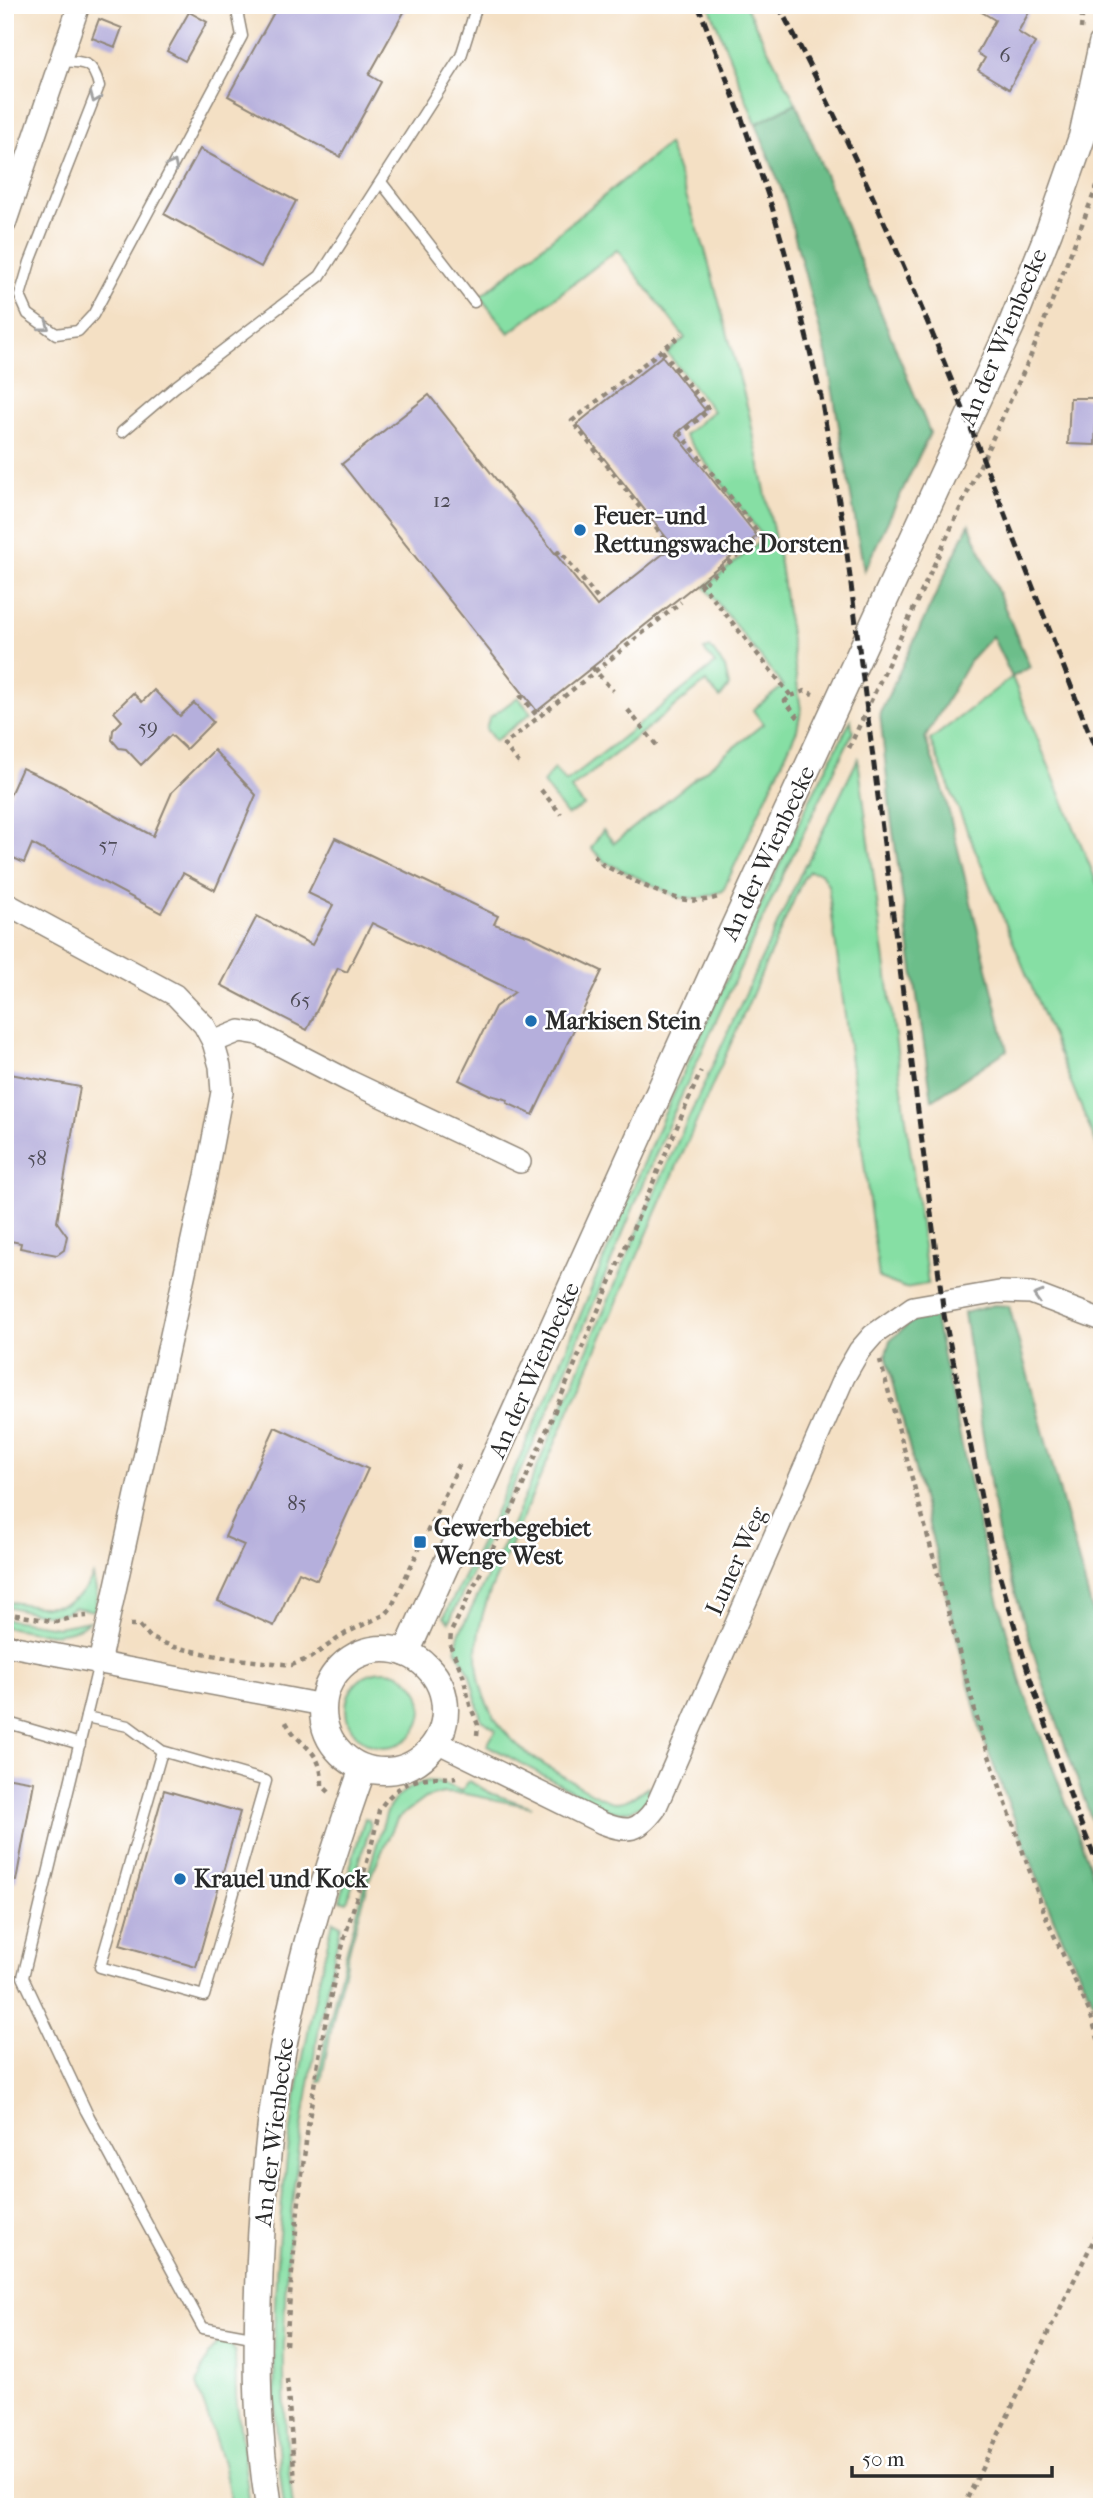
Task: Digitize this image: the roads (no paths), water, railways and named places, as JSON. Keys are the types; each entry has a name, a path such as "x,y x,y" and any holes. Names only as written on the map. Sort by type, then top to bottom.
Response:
{"street":[{"path":"5,224 79,5"},
{"name":"An der Wienbecke","path":"406,1653 723,951 1011,326 1049,231 1082,137 1102,44"},
{"path":"5,903 175,995 192,1010 213,1042 220,1066 222,1092 209,1162 99,1663"},
{"path":"213,1042 240,1031 258,1034 349,1081 520,1162"},
{"name":"Luner Weg","path":"437,1742 602,1823 628,1830 641,1826 655,1810 844,1377 859,1351 873,1335 913,1307 999,1292 1031,1293 1102,1321"},
{"path":"5,1645 323,1705"},
{"path":"388,1649 406,1653 425,1664 438,1680 445,1700 444,1722 437,1742 426,1755 412,1765 379,1772 363,1768 345,1758 332,1743 325,1725 323,1705 327,1687 337,1670 351,1658 369,1650 388,1649"},
{"name":"An der Wienbecke","path":"270,2507 258,2411 257,2338 261,2218 269,2141 280,2065 309,1935 363,1768"}],"lane":[{"path":"125,5 133,5"},
{"path":"59,61 84,62 96,71 99,86 30,262 20,296 28,314 56,334 78,331 93,315 242,36 237,11 227,5"},
{"path":"122,432 175,387 320,276 461,56 477,5"},
{"path":"381,182 474,302"},
{"path":"99,1663 23,1977 86,2111 203,2328 257,2338"},
{"path":"86,1717 128,1726 162,1751 266,1781 204,1996 100,1967 162,1751"},
{"path":"5,1722 80,1744"}],"railway":[{"path":"698,5 741,116 772,207 821,397 844,530 944,1315 991,1546 1030,1678 1075,1809 1102,1876"},
{"path":"778,5 870,190 912,285 1102,766"}],"place":[{"name":"Feuer- und Rettungswache Dorsten","path":"580,530"},
{"name":"Markisen Stein","path":"531,1021"},
{"name":"Gewerbegebiet Wenge West","path":"420,1542"},
{"name":"Krauel und Kock","path":"180,1879"}]}
